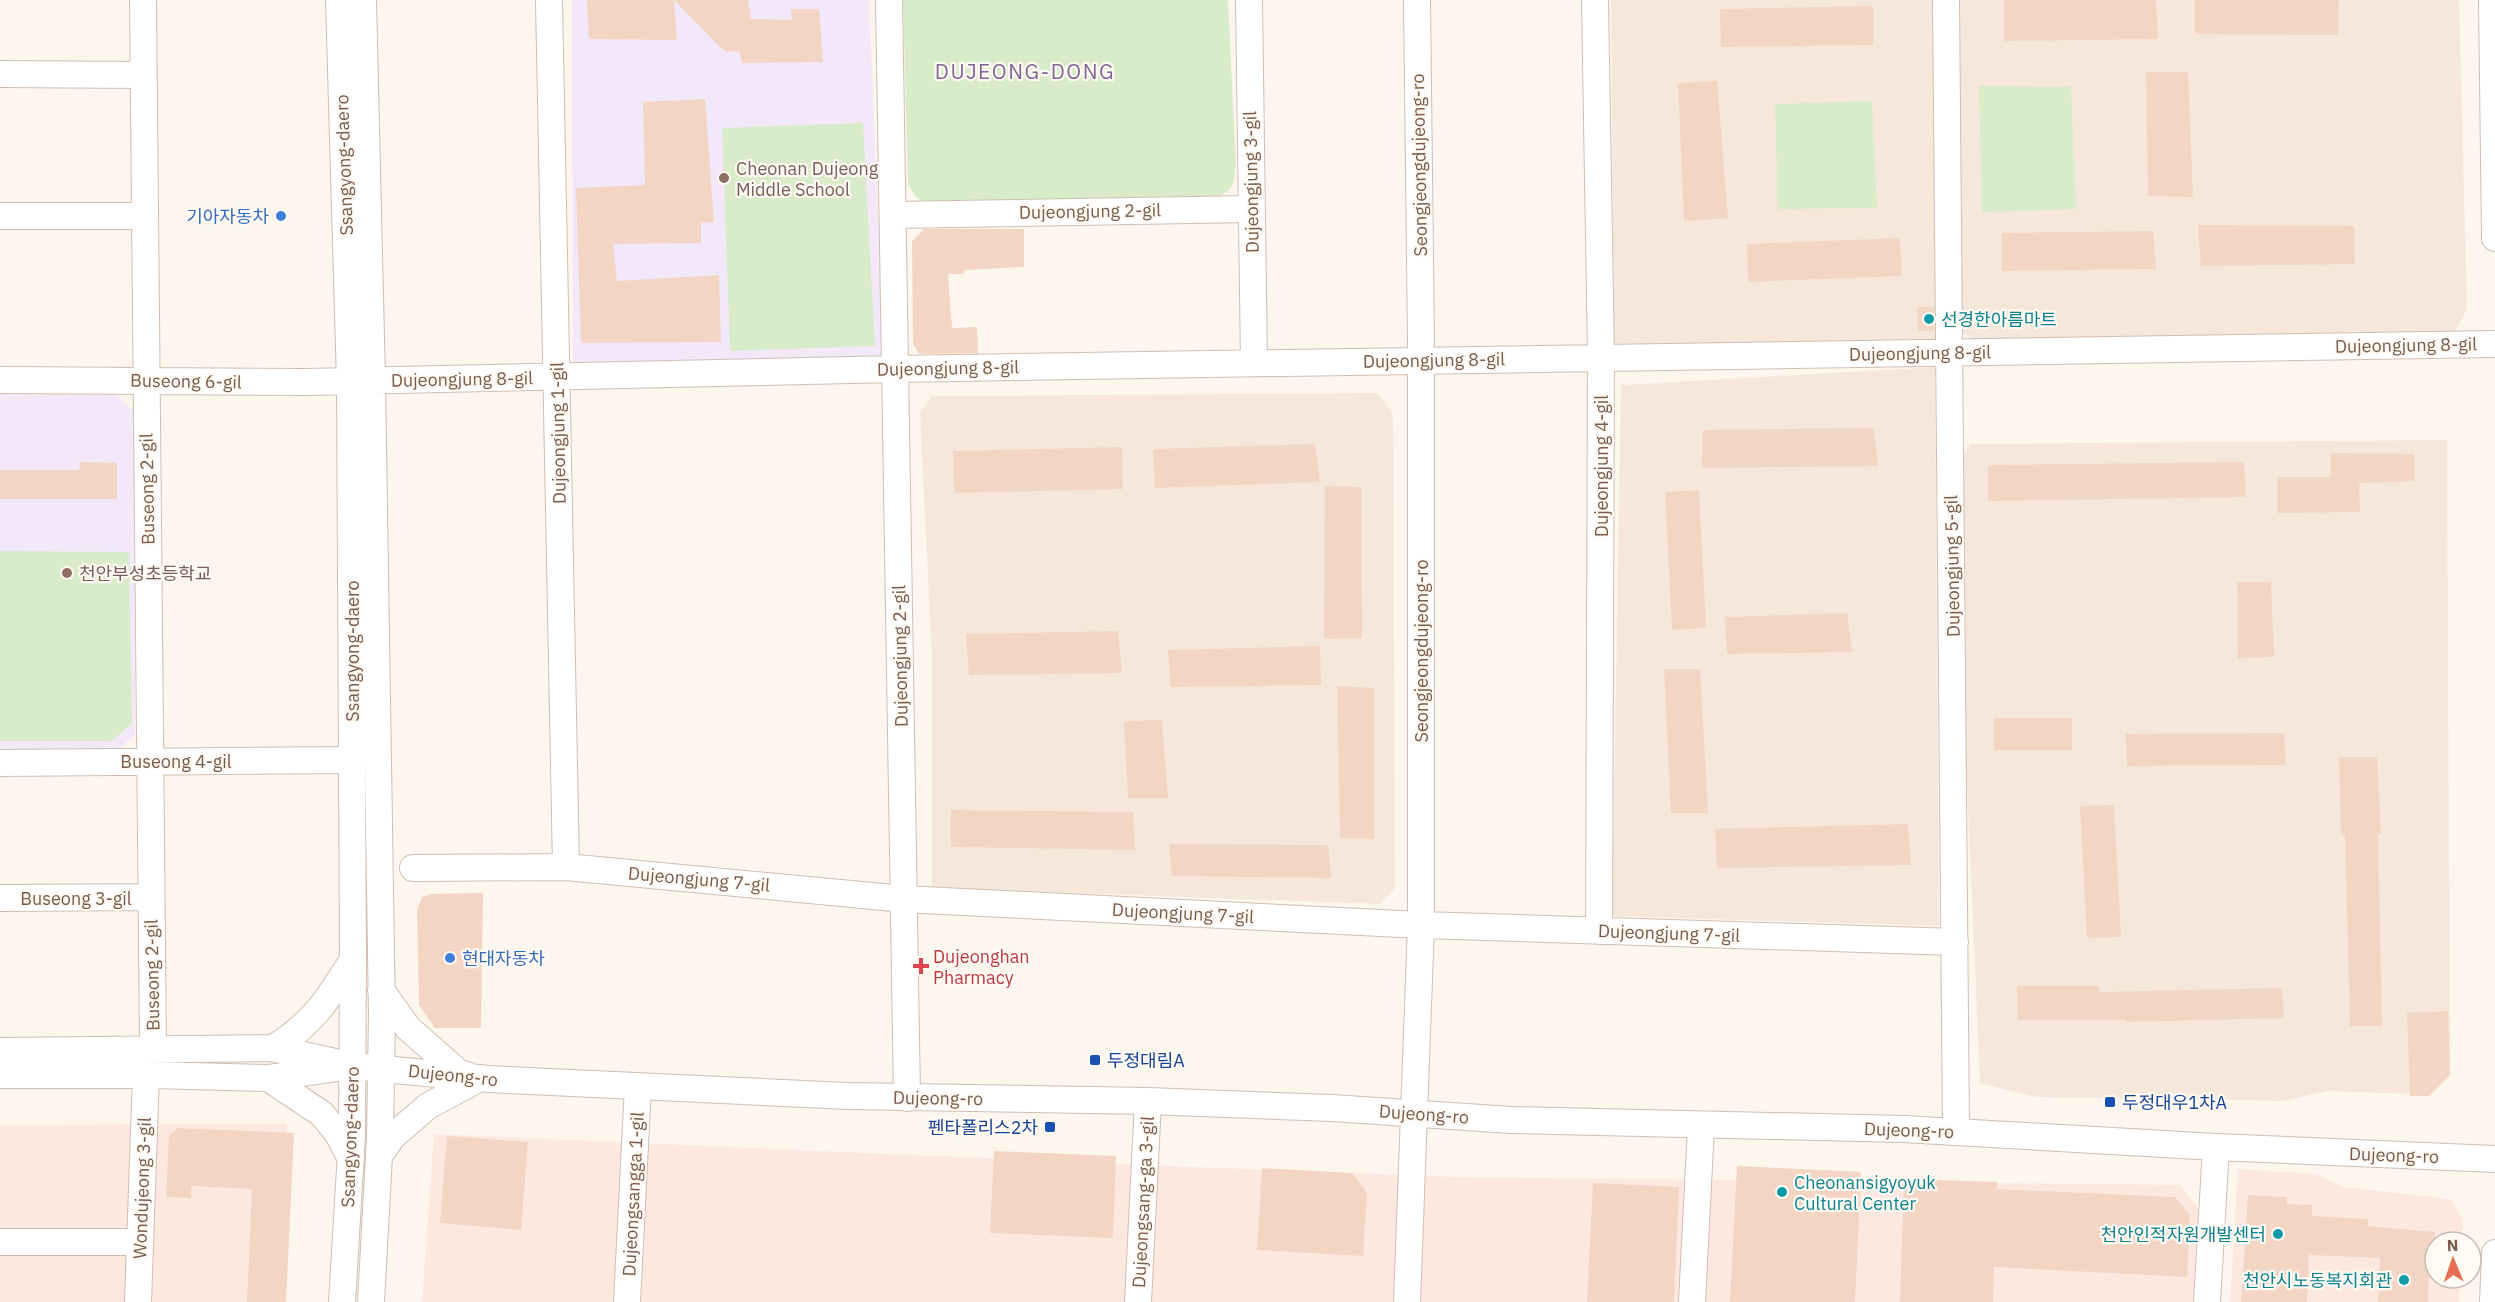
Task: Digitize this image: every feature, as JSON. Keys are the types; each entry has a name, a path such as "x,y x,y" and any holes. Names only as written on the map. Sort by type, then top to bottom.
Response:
{"street":[{"name":"Buseong 2-gil","path":"143,0 153,1049"},
{"name":"Ssangyong-daero","path":"339,0 361,381 381,990 379,1156 371,1302"},
{"name":"Ssangyong-daero","path":"342,1302 351,1159 352,760 361,381 363,0"},
{"name":"Dujeongjung 1-gil","path":"549,0 566,867"},
{"name":"Dujeongjung 2-gil","path":"889,0 907,1098"},
{"name":"Dujeongjung 3-gil","path":"1249,0 1254,363"},
{"name":"Seongjeongdujeong-ro","path":"1407,1302 1421,925 1417,0"},
{"name":"Dujeongjung 4-gil","path":"1595,0 1601,358 1599,931"},
{"name":"Dujeongjung 5-gil","path":"1946,0 1956,1132"},
{"path":"2492,0 2495,238"},
{"path":"0,74 144,75"},
{"name":"Dujeongjung 2-gil","path":"893,215 1251,208"},
{"path":"0,216 145,216"},
{"name":"Dujeongjung 8-gil","path":"361,381 895,369 2495,344"},
{"name":"Buseong 6-gil","path":"0,380 361,381"},
{"name":"Buseong 4-gil","path":"0,763 352,760"},
{"name":"Dujeongjung 7-gil","path":"413,868 566,867 904,899 1421,925 1955,942"},
{"name":"Buseong 3-gil","path":"0,898 151,897"},
{"path":"273,1048 294,1036 312,1019 353,959"},
{"path":"381,990 408,1028 428,1046 459,1073 480,1078"},
{"name":"Dujeong-ro","path":"0,1051 273,1048 352,1066"},
{"name":"Dujeong-ro","path":"0,1075 268,1078 352,1066 480,1078 907,1098 1148,1101 1415,1113 1511,1120 1904,1129 2216,1147 2495,1159"},
{"name":"Wondujeong 3-gil","path":"138,1302 146,1075"},
{"path":"268,1078 322,1114 338,1134 351,1159"},
{"path":"379,1156 392,1137 428,1106 480,1078"},
{"name":"Dujeongsangga 1-gil","path":"627,1302 638,1086"},
{"name":"Dujeongsang-ga 3-gil","path":"1138,1302 1148,1101"},
{"path":"1692,1302 1701,1126"},
{"path":"2207,1302 2216,1147"},
{"path":"0,1242 140,1242"},
{"path":"2493,1302 2495,1253"}],"shaded area":[{"name":"Cheonan Dujeong Middle School","path":"572,0 869,0 884,356 573,366"},
{"path":"1611,0 1933,0 1942,336 1932,347 1629,354 1614,341"},
{"path":"1955,0 2459,0 2467,308 2455,332 1981,346 1960,330"},
{"path":"1935,367 1939,926 1612,916 1621,385"},
{"path":"1377,393 1393,414 1395,889 1379,904 932,888 932,658 920,413 932,396"},
{"name":"천안부성초등학교","path":"0,394 117,395 134,411 135,735 118,750 0,751"},
{"path":"2447,440 2450,1070 2413,1094 2327,1091 2283,1101 2035,1097 1980,1083 1966,760 1963,455 1971,444"},
{"path":"287,1124 282,1302 0,1302 0,1125"},
{"path":"434,1134 1454,1177 2180,1185 2202,1212 2197,1302 422,1302"},
{"path":"2238,1169 2316,1174 2344,1187 2450,1199 2463,1219 2463,1230 2423,1230 2423,1290 2460,1290 2459,1302 2230,1302"}],"green space":[{"path":"903,0 1228,0 1236,164 1231,187 1220,196 924,202 915,196 908,184"},
{"path":"1979,86 2071,87 2076,209 1982,212"},
{"path":"1872,101 1877,208 1778,209 1775,104"},
{"path":"863,123 875,346 730,351 722,128"},
{"path":"0,551 129,552 132,724 111,741 0,741"}],"building":[{"path":"587,0 674,0 677,40 589,39"},
{"path":"674,0 748,0 751,19 792,20 791,9 819,9 823,62 742,63 739,51 727,52"},
{"path":"2004,0 2156,0 2158,39 2004,41"},
{"path":"2195,0 2339,0 2338,35 2195,34"},
{"path":"1873,6 1873,45 1721,47 1720,9"},
{"path":"2146,72 2188,72 2193,197 2148,196"},
{"path":"1717,81 1728,218 1684,221 1678,83"},
{"path":"705,99 714,222 701,223 701,243 613,244 617,281 719,275 721,342 581,343 576,188 645,185 643,102"},
{"path":"2198,225 2354,226 2355,264 2201,266"},
{"path":"924,229 1024,229 1024,267 964,270 964,274 948,274 952,328 977,327 978,353 919,354 913,344 912,241"},
{"path":"2153,231 2156,269 2002,271 2002,233"},
{"path":"1900,238 1902,276 1748,282 1747,244"},
{"name":"선경한아름마트","path":"1917,307 1934,307 1934,331 1918,331"},
{"path":"1874,428 1878,466 1702,468 1703,430"},
{"path":"1315,444 1320,482 1155,488 1153,449"},
{"path":"1122,447 1123,489 954,493 953,451"},
{"path":"2331,453 2414,454 2415,481 2359,483 2360,512 2277,513 2277,477 2331,477"},
{"path":"79,462 117,463 117,499 0,499 0,470 80,470"},
{"path":"2244,462 2246,497 1988,501 1988,465"},
{"path":"1325,486 1361,487 1362,638 1324,639"},
{"path":"1699,490 1706,628 1672,630 1665,492"},
{"path":"2237,582 2271,582 2274,657 2238,658"},
{"path":"1847,613 1852,652 1727,654 1725,617"},
{"path":"1118,631 1122,673 969,675 966,634"},
{"path":"1320,646 1321,685 1171,687 1168,650"},
{"path":"1664,669 1700,669 1708,813 1671,813"},
{"path":"1337,686 1374,688 1374,839 1340,838"},
{"path":"1994,718 2072,718 2072,750 1994,750"},
{"path":"1162,720 1168,798 1128,798 1124,721"},
{"path":"2284,733 2286,765 2127,766 2126,734"},
{"path":"2339,757 2377,757 2381,834 2378,834 2382,1026 2350,1026 2345,835 2341,835"},
{"path":"2114,805 2121,937 2087,938 2080,806"},
{"path":"951,810 1133,812 1135,850 951,847"},
{"path":"1908,824 1911,865 1717,868 1715,829"},
{"path":"1169,844 1328,845 1331,878 1172,876"},
{"name":"현대자동차","path":"483,893 481,1028 435,1028 419,1005 417,910 422,897 431,894"},
{"path":"2017,986 2099,986 2099,992 2282,988 2284,1018 2126,1022 2126,1020 2018,1020"},
{"path":"2448,1011 2450,1075 2429,1096 2410,1096 2407,1013"},
{"path":"178,1128 294,1133 286,1302 247,1302 252,1189 191,1186 191,1198 166,1197 169,1135"},
{"path":"447,1136 528,1142 521,1230 440,1223"},
{"path":"994,1151 1116,1156 1113,1238 990,1233"},
{"path":"1737,1166 1861,1172 1855,1302 1730,1302"},
{"path":"1262,1168 1352,1173 1367,1193 1363,1256 1257,1250"},
{"path":"1904,1179 1997,1182 1997,1189 2175,1197 2190,1215 2187,1277 1994,1267 1993,1302 1900,1302"},
{"path":"1593,1183 1679,1187 1674,1302 1587,1302"},
{"path":"2248,1195 2287,1197 2287,1204 2312,1205 2312,1216 2368,1219 2368,1226 2423,1231 2423,1290 2428,1290 2428,1302 2378,1302 2380,1258 2309,1255 2307,1302 2241,1302"}],"place":[{"name":"Cheonan Dujeong Middle School","path":"724,178"},
{"name":"기아자동차","path":"281,216"},
{"name":"선경한아름마트","path":"1929,319"},
{"name":"천안부성초등학교","path":"67,573"},
{"name":"현대자동차","path":"450,958"},
{"name":"Dujeonghan Pharmacy","path":"921,966"},
{"name":"두정대림A","path":"1095,1060"},
{"name":"두정대우1차A","path":"2110,1102"},
{"name":"펜타폴리스2차","path":"1050,1127"},
{"name":"Cheonansigyoyuk Cultural Center","path":"1782,1192"},
{"name":"천안인적자원개발센터","path":"2278,1234"},
{"name":"천안시노동복지회관","path":"2404,1280"}],"district":[{"name":"DUJEONG-DONG","path":"1025,71"}]}
